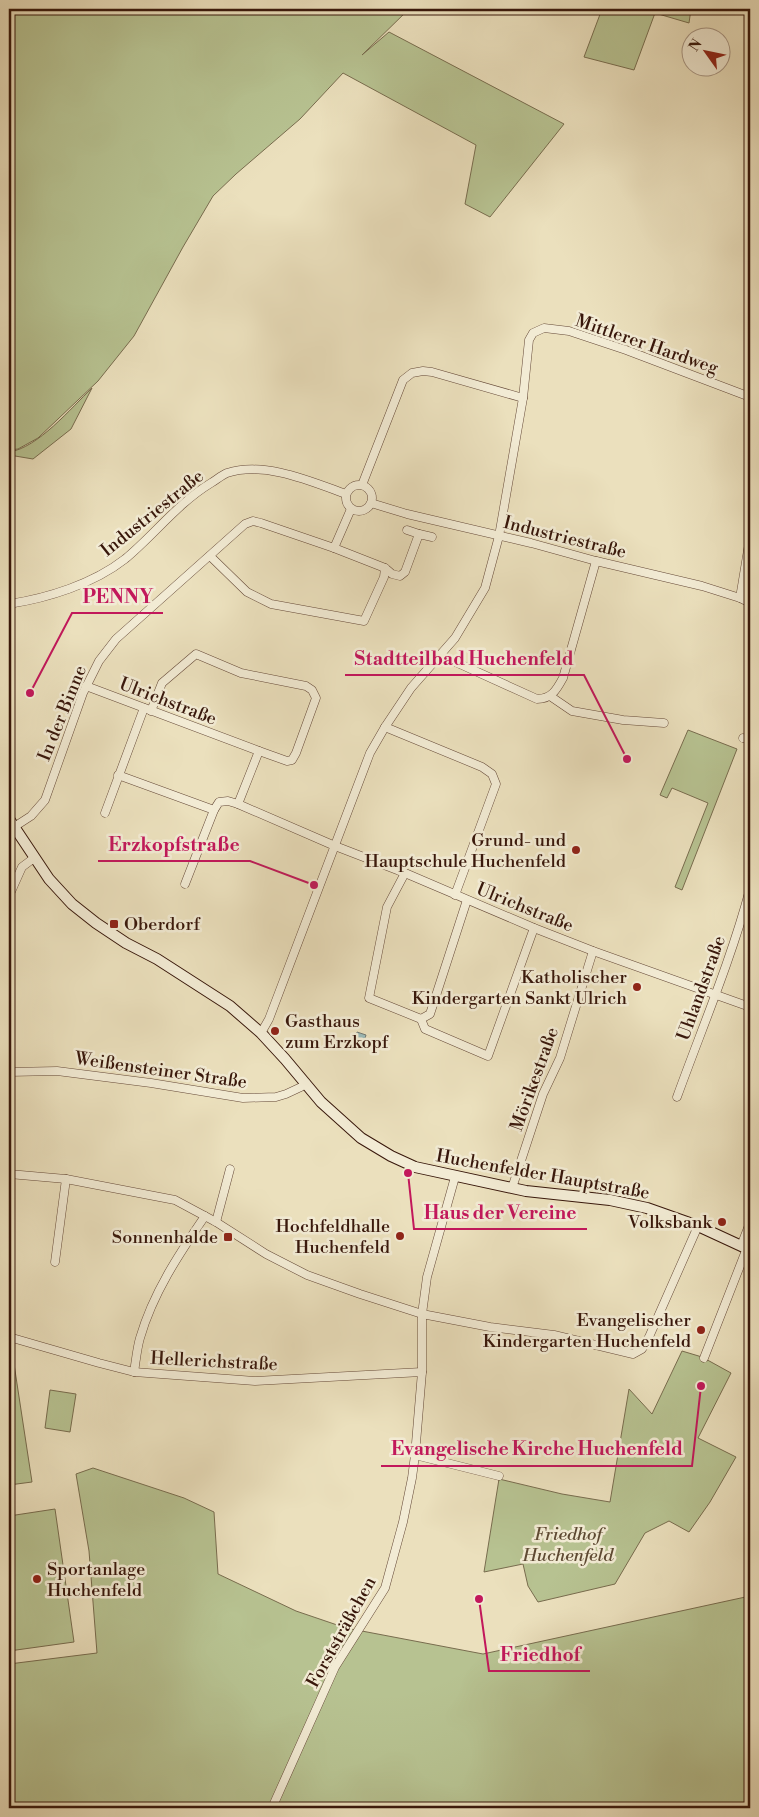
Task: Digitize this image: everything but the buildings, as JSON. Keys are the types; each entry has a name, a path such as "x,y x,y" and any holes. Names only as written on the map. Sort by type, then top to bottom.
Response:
{"main road":[{"name":"Huchenfelder Hauptstraße","path":"11,823 49,879 72,904 96,923 230,1006 261,1033 321,1102 361,1138 391,1156 415,1166 455,1177 526,1192 610,1200 647,1208 698,1226 746,1248"}],"street":[{"name":"Mittlerer Hardweg","path":"523,398 529,340 534,333 544,328 569,332 626,350 750,397"},
{"path":"261,1033 269,1019 370,753 384,727 411,688 455,638 485,588 499,536 523,398 432,372 412,373 403,380 396,395 362,485"},
{"name":"Industriestraße","path":"9,604 42,599 87,582 124,560 192,497 227,474 249,470 280,472 346,494"},
{"path":"362,485 370,490 372,494 371,503 368,508 362,511 351,509 347,504 346,494 350,487 362,485"},
{"name":"Industriestraße","path":"371,503 407,514 702,586 750,603"},
{"path":"351,509 334,548 385,568 392,574 400,576 405,572 419,534"},
{"name":"In der Binne","path":"11,823 31,816 45,800 86,686 99,661 116,639 245,524 253,522 334,548"},
{"path":"407,530 432,537"},
{"path":"740,598 750,538"},
{"path":"210,556 247,592 271,604 364,621 384,577 385,568"},
{"path":"440,655 537,699 550,696 556,691 563,678 596,561"},
{"name":"Ulrichstraße","path":"86,686 258,751 287,761 292,760 296,753 316,698 312,690 306,686 241,673 196,654 162,683 147,709"},
{"path":"550,696 572,711 623,720 664,723"},
{"path":"105,813 118,775 147,709"},
{"path":"384,727 482,767 492,774 496,784 455,895"},
{"path":"185,884 214,810 219,802 228,801 238,804 258,751"},
{"path":"118,775 214,810"},
{"name":"Ulrichstraße","path":"238,804 593,952 750,1007"},
{"path":"9,896 22,867 34,858"},
{"path":"405,873 387,907 369,998 421,1019 425,1029 488,1056 534,928"},
{"name":"Uhlandstraße","path":"677,1097 747,911 750,889"},
{"path":"421,1019 430,1014 467,900"},
{"name":"Mörikestraße","path":"512,1188 542,1094 560,1058 593,952"},
{"name":"Weißensteiner Straße","path":"9,1072 57,1071 151,1083 243,1098 276,1097 286,1094 306,1083"},
{"path":"216,1222 230,1169"},
{"path":"9,1174 66,1179 175,1200 216,1222 266,1254 308,1275 422,1314 490,1327 554,1335 633,1354 642,1349 649,1337 698,1226"},
{"name":"Forststräßchen","path":"272,1808 335,1667 385,1588 403,1522 415,1455 422,1372 422,1314 427,1277 455,1177"},
{"path":"55,1262 66,1179"},
{"path":"134,1372 140,1339 155,1300 176,1260 205,1216"},
{"path":"704,1358 746,1248 750,1223"},
{"name":"Hellerichstraße","path":"9,1337 134,1372 255,1382 422,1372"},
{"path":"415,1455 499,1476"}],"green space":[{"path":"9,9 409,9 362,55 389,32 564,124 490,217 465,204 476,145 343,73 300,119 213,196 134,336 98,381 38,438 18,449 9,450"},
{"path":"602,9 691,9 689,23 655,13 634,70 584,57"},
{"path":"92,388 71,429 33,459 9,455 9,452 31,443 54,426"},
{"path":"688,730 737,749 682,890 675,887 708,803 672,788 667,798 660,795"},
{"name":"Friedhof Huchenfeld","path":"682,1351 702,1357 731,1373 698,1438 736,1457 710,1502 689,1532 669,1521 645,1533 615,1584 538,1602 528,1586 523,1564 484,1572 499,1479 562,1494 610,1502 629,1389 652,1414"},
{"path":"14,1364 32,1482 9,1485 9,1365"},
{"path":"50,1390 76,1394 70,1432 45,1428"},
{"path":"93,1468 184,1498 214,1512 218,1574 296,1611 346,1628 483,1654 750,1596 750,1808 686,1808 658,1804 631,1804 615,1808 9,1808 9,1664 97,1653 89,1551 76,1474"},
{"name":"Sportanlage Huchenfeld","path":"55,1509 74,1642 9,1651 9,1516"}],"water":[{"path":"357,1032 366,1035 363,1045 356,1042 354,1036"}],"place":[{"name":"PENNY","path":"30,693"},
{"name":"Stadtteilbad Huchenfeld","path":"627,759"},
{"name":"Grund- und Hauptschule Huchenfeld","path":"576,850"},
{"name":"Erzkopfstraße","path":"314,885"},
{"name":"Oberdorf","path":"114,924"},
{"name":"Katholischer Kindergarten Sankt Ulrich","path":"637,987"},
{"name":"Gasthaus zum Erzkopf","path":"275,1031"},
{"name":"Haus der Vereine","path":"408,1173"},
{"name":"Volksbank","path":"722,1222"},
{"name":"Hochfeldhalle Huchenfeld","path":"400,1236"},
{"name":"Sonnenhalde","path":"228,1237"},
{"name":"Evangelischer Kindergarten Huchenfeld","path":"701,1330"},
{"name":"Evangelische Kirche Huchenfeld","path":"701,1386"},
{"name":"Sportanlage Huchenfeld","path":"37,1579"},
{"name":"Friedhof","path":"479,1599"}]}
